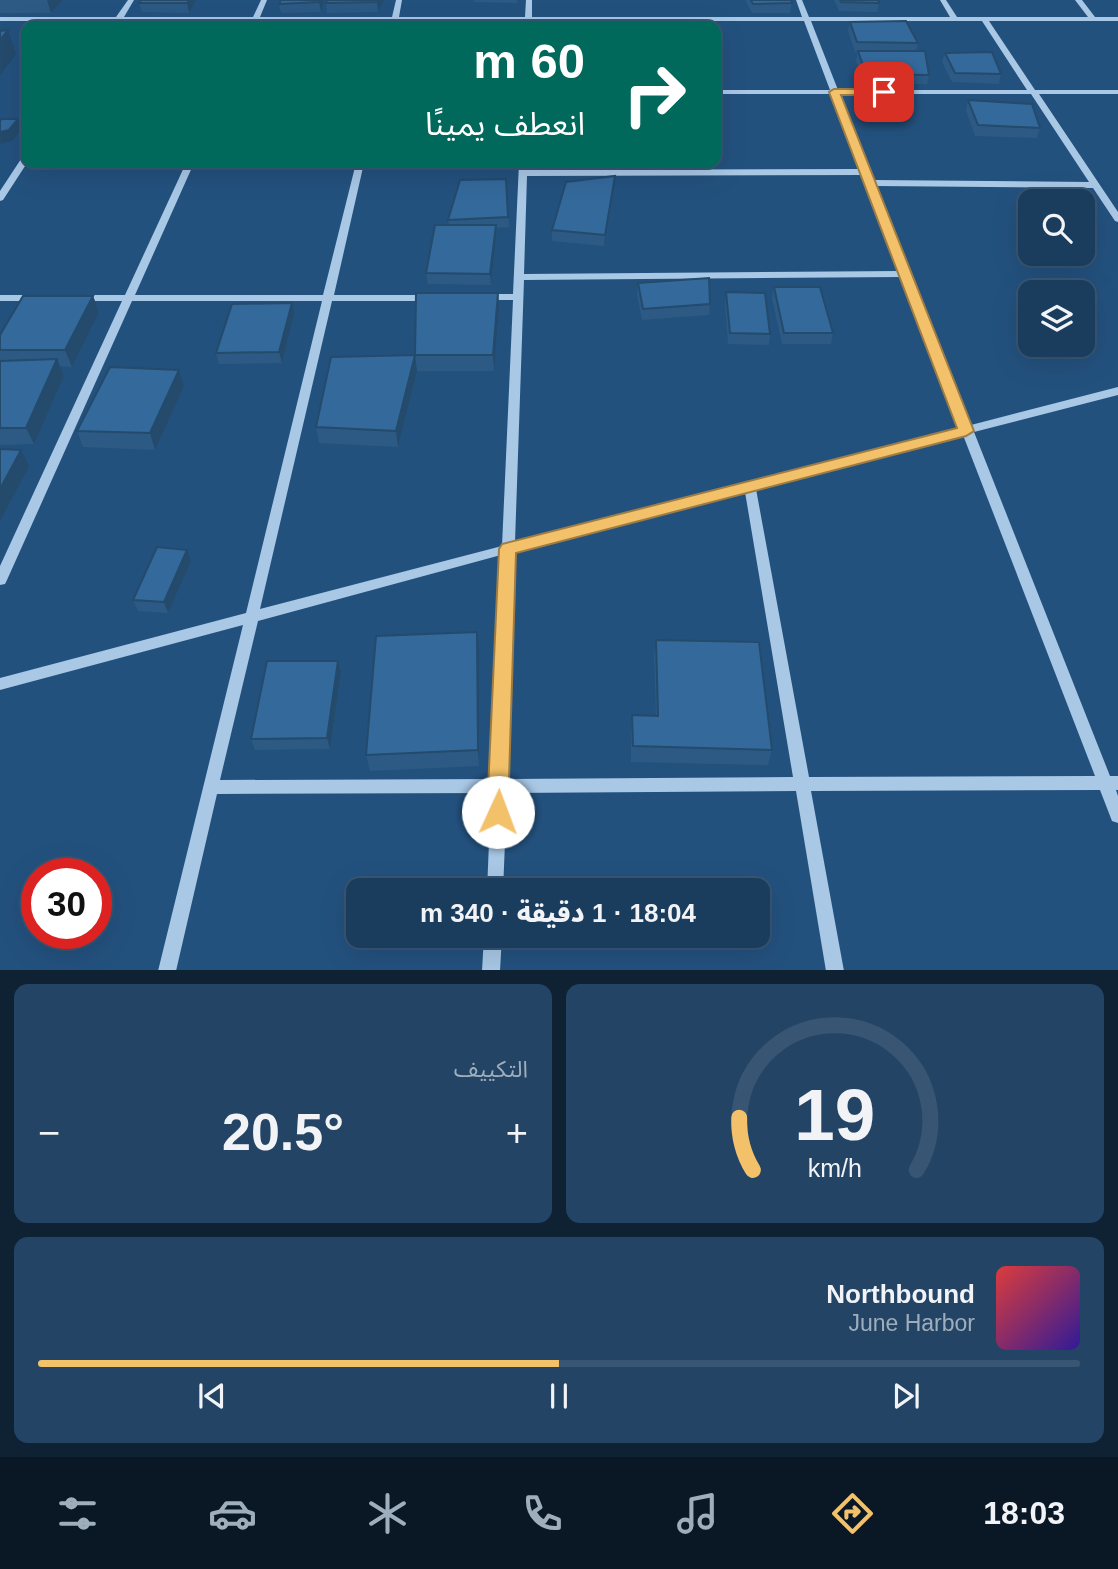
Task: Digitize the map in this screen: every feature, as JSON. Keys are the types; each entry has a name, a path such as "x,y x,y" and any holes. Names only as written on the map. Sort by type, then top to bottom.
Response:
{"street":[{"path":"117,21 131,0"},
{"path":"254,21 264,0"},
{"path":"393,21 399,0"},
{"path":"528,21 529,0"},
{"path":"799,0 966,431 1112,783 1118,816"},
{"path":"943,0 955,19"},
{"path":"1078,0 1093,19"},
{"path":"0,19 77,21"},
{"path":"984,19 1118,219"},
{"path":"621,21 1118,19"},
{"path":"721,92 1118,92"},
{"path":"0,198 21,166"},
{"path":"0,580 188,168"},
{"path":"167,970 359,168"},
{"path":"495,878 522,168 865,172"},
{"path":"870,183 1095,185"},
{"path":"518,277 905,274"},
{"path":"477,298 518,297"},
{"path":"0,298 51,298"},
{"path":"64,298 450,298"},
{"path":"0,684 1118,391"},
{"path":"750,487 835,970"},
{"path":"211,787 1112,783"},
{"path":"491,970 492,948"}],"building":[{"path":"141,0 189,0 187,3 139,3"},
{"path":"281,0 320,0 279,4"},
{"path":"327,0 379,0 326,3"},
{"path":"751,0 791,0 792,3 753,4"},
{"path":"840,0 878,0 879,3 841,2"},
{"path":"906,21 918,43 857,42 850,22"},
{"path":"8,30 0,40 0,31"},
{"path":"858,51 925,51 929,75 866,74"},
{"path":"992,52 1001,74 955,73 945,53"},
{"path":"968,100 1032,104 1040,128 978,125"},
{"path":"2,119 18,119 9,130 0,132"},
{"path":"615,176 605,235 552,230 566,182"},
{"path":"506,179 508,217 448,220 460,180"},
{"path":"435,225 496,225 490,274 426,273"},
{"path":"709,278 710,304 643,309 638,283"},
{"path":"774,287 820,287 833,333 784,333"},
{"path":"726,292 765,293 770,334 730,333"},
{"path":"416,293 498,293 493,355 415,355"},
{"path":"23,296 93,296 65,350 0,350 0,335"},
{"path":"292,303 279,352 216,353 232,304"},
{"path":"415,355 396,431 316,427 331,357"},
{"path":"57,359 26,428 0,428 0,361"},
{"path":"110,367 179,370 150,433 77,431"},
{"path":"0,449 21,450 0,489"},
{"path":"157,547 187,550 164,602 133,600"},
{"path":"477,632 478,750 366,755 376,636"},
{"path":"656,640 759,642 772,750 633,746 632,715 658,716"},
{"path":"267,661 338,661 327,738 251,739"}],"route":[{"path":"498,812 508,549 966,431 834,92 884,92"}]}
